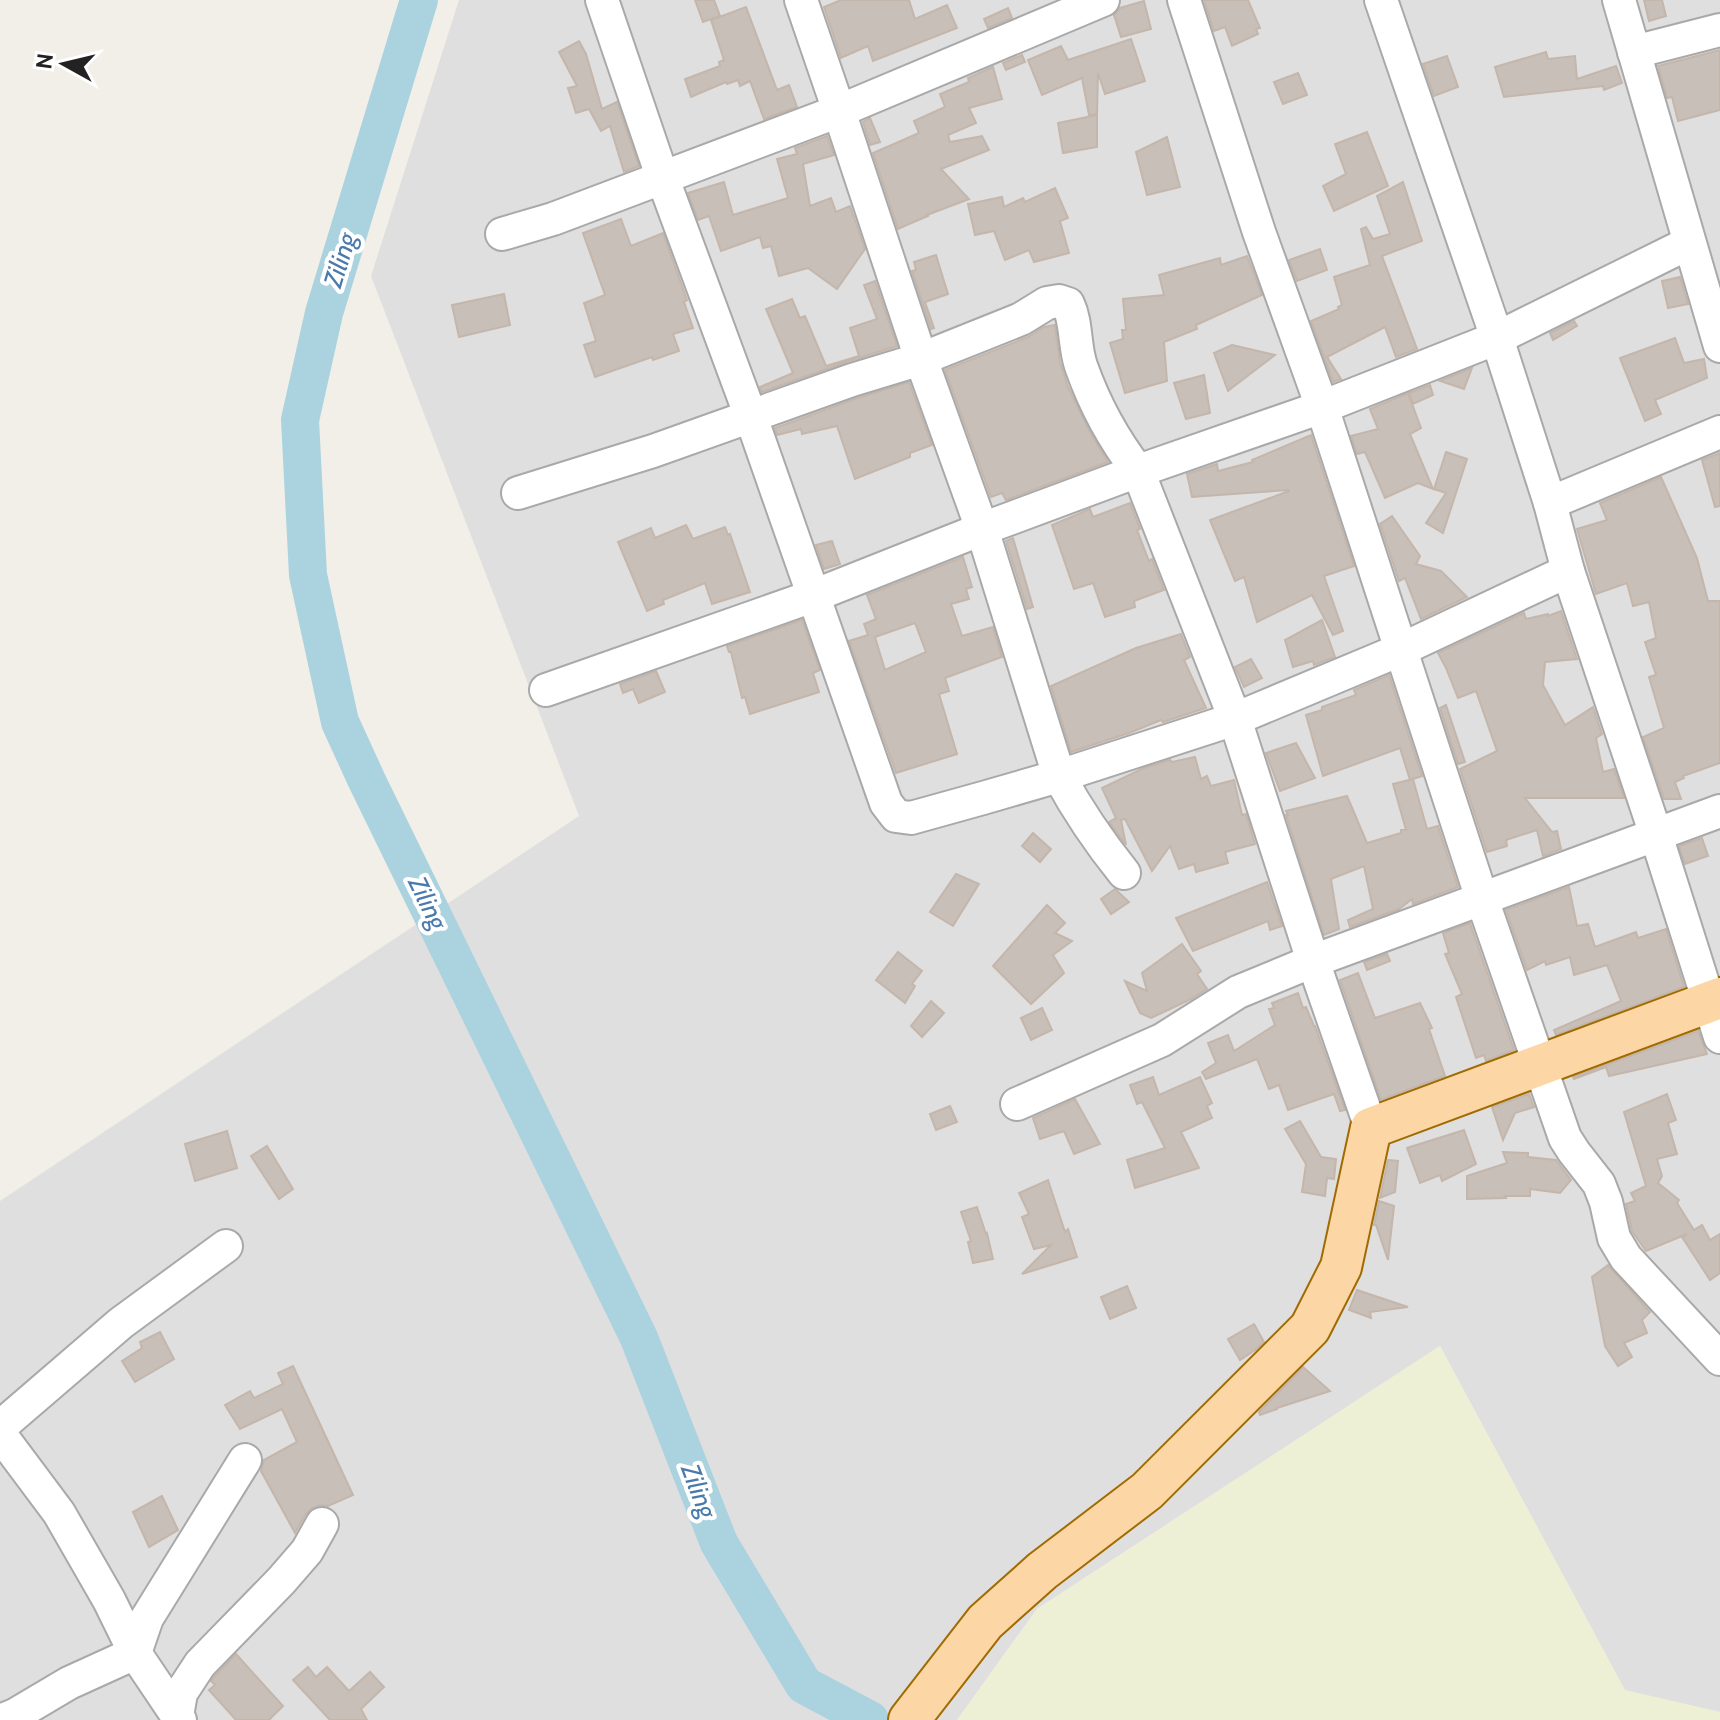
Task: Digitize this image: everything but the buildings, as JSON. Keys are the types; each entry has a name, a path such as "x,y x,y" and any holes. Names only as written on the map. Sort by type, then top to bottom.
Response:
{"main road":[{"path":"909,1720 985,1622 1042,1571 1147,1491 1310,1328 1341,1267 1371,1128 1541,1065 1717,1012"}],"street":[{"path":"602,0 886,803 896,816 911,818 1059,776 1235,719 1400,650 1568,571"},
{"path":"801,0 921,359 982,529 1059,776 1099,843 1124,873"},
{"path":"502,234 663,179 839,111 1103,0"},
{"path":"1184,0 1259,232 1322,407 1482,899 1565,1138 1599,1184 1614,1238 1626,1258 1720,1359"},
{"path":"1381,0 1497,338 1550,503 1568,571 1717,1012"},
{"path":"1619,0 1720,346"},
{"path":"1634,52 1720,30"},
{"path":"546,690 813,596 1138,471 1322,407 1497,338 1689,243"},
{"path":"518,493 653,451 852,380 921,359 1021,319 1047,303 1059,301 1068,304 1073,313 1080,364 1113,437 1138,471 1235,719 1371,1128"},
{"path":"1550,503 1720,432"},
{"path":"1017,1104 1162,1040 1238,992 1313,961 1720,811"},
{"path":"0,1427 121,1323 226,1246"},
{"path":"0,1434 59,1513 122,1623 135,1653 179,1718"},
{"path":"2,1720 69,1683 135,1653 147,1618 245,1460"},
{"path":"179,1718 181,1693 200,1664 281,1581 307,1551 322,1524"}],"shaded area":[{"path":"459,0 1720,0 1720,1712 1625,1691 1440,1346 1037,1609 957,1720 0,1720 0,1201 579,816 371,276"}],"green space":[{"path":"1440,1346 1625,1690 1720,1712 1720,1720 957,1720 1037,1609"}],"waterway":[{"name":"Ziling","path":"419,0 324,313 300,420 308,575 340,722 639,1338 719,1543 804,1685 870,1720"}]}
